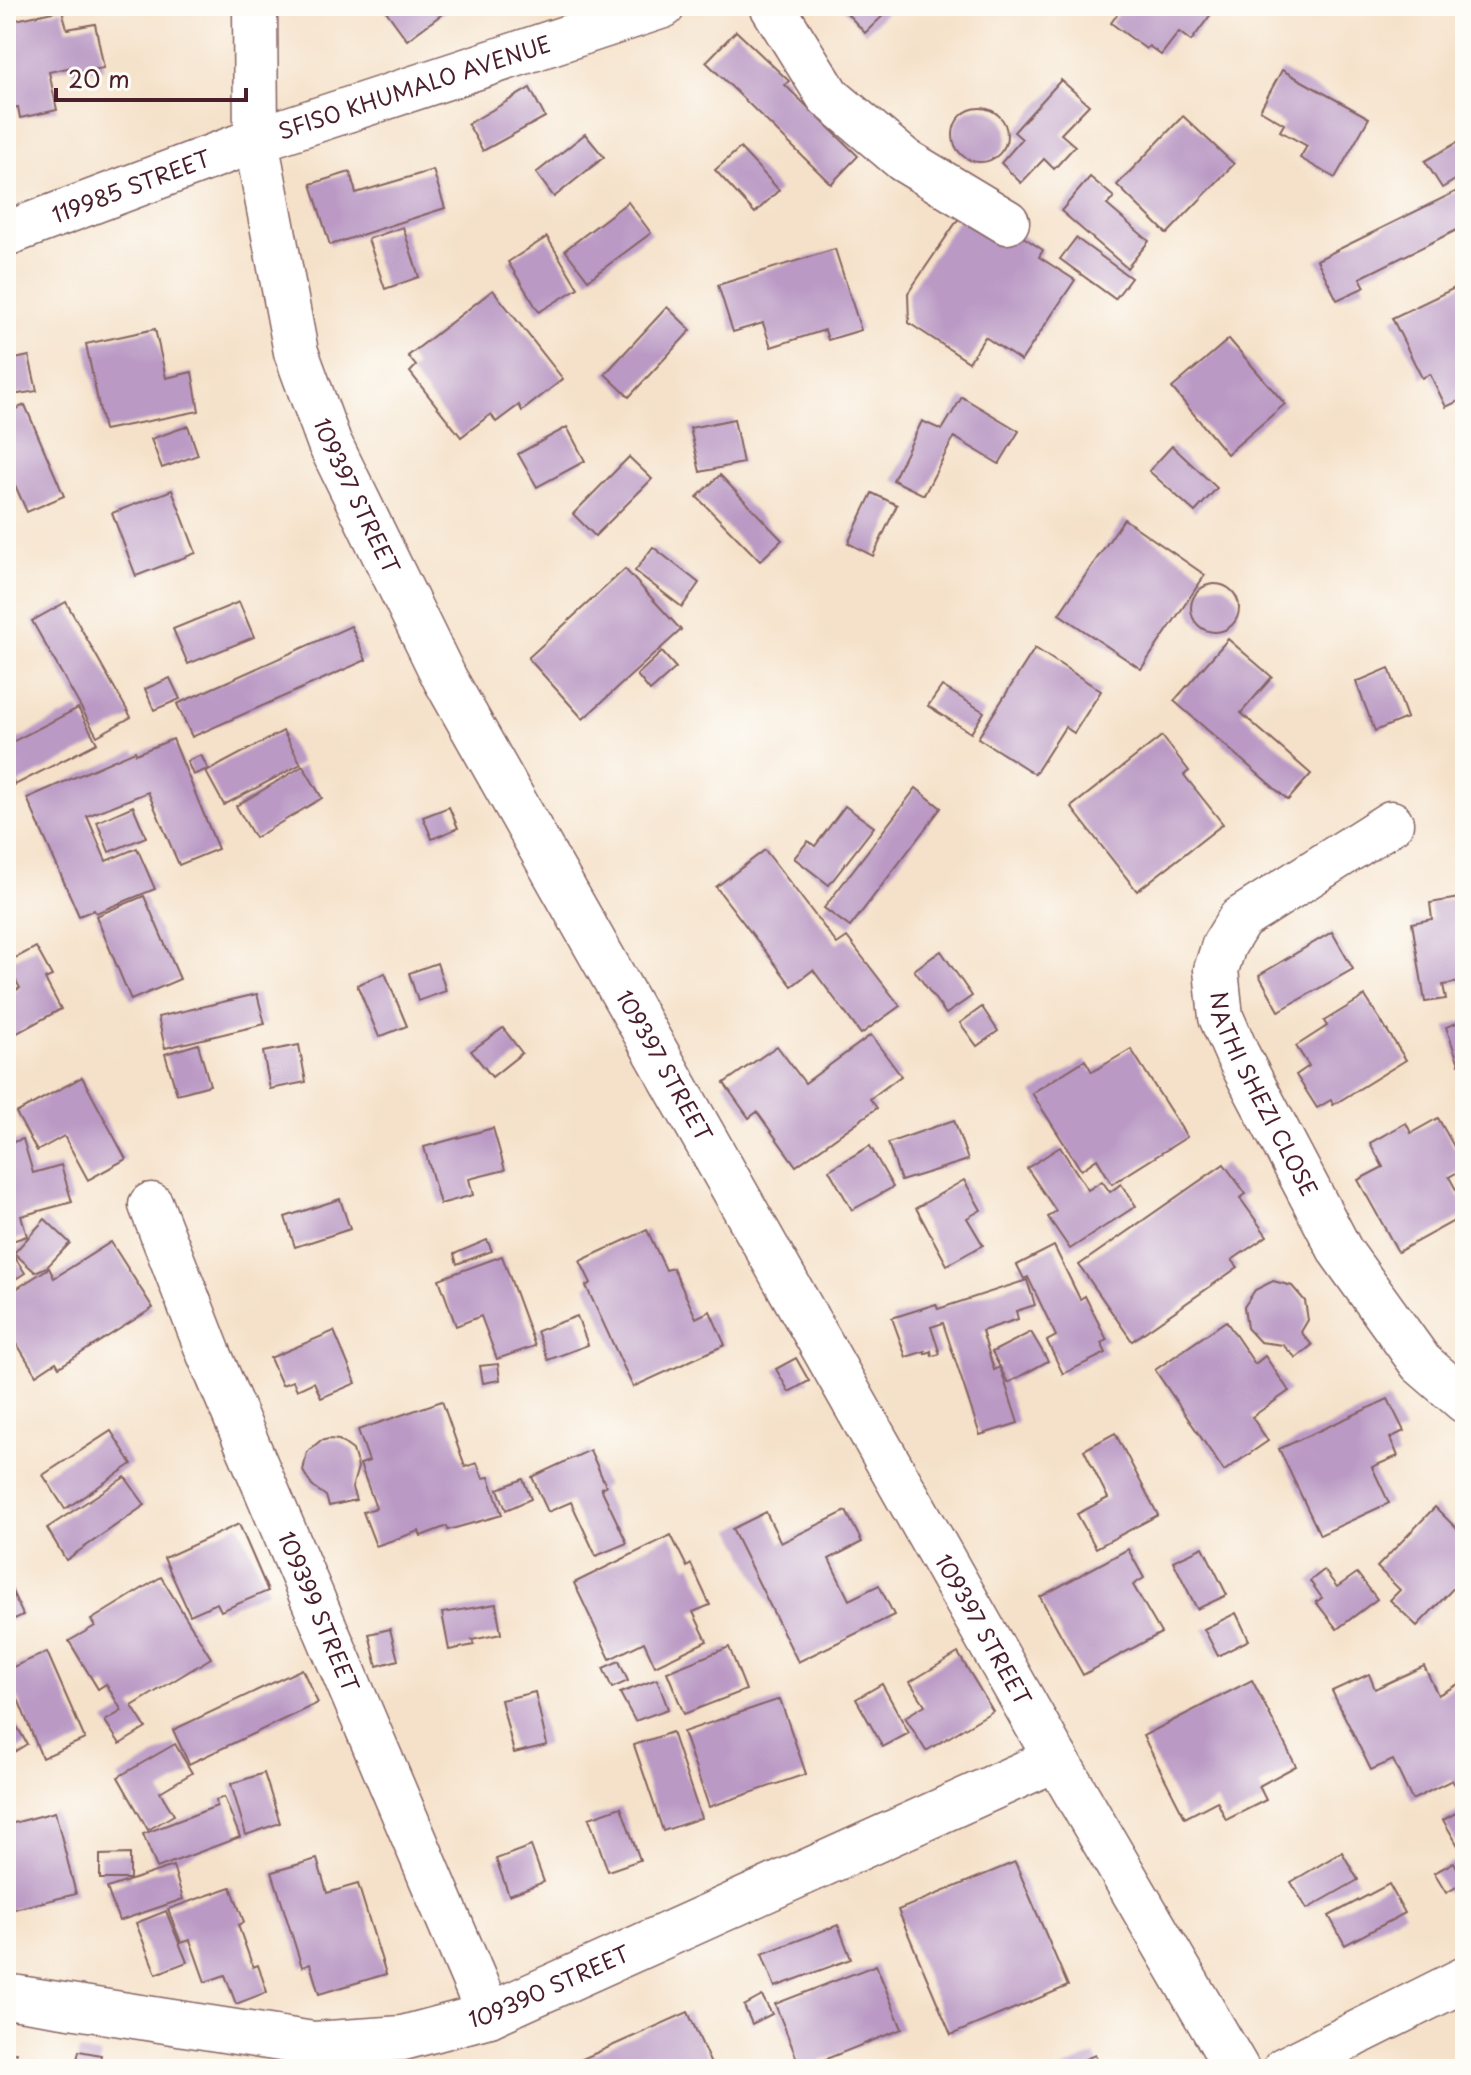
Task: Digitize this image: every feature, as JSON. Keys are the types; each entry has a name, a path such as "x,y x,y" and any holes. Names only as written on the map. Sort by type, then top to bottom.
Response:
{"street":[{"name":"109397 STREET","path":"255,6 256,140 296,352 329,442 445,679 1056,1759 1237,2069"},
{"name":"SFISO KHUMALO AVENUE","path":"256,140 663,6"},
{"path":"772,6 828,96 904,160 1007,222"},
{"name":"119985 STREET","path":"6,234 256,140"},
{"name":"NATHI SHEZI CLOSE","path":"1391,823 1240,919 1224,945 1216,970 1221,1017 1237,1054 1341,1252 1421,1363 1465,1401"},
{"name":"109399 STREET","path":"151,1205 209,1354 489,2015"},
{"name":"109390 STREET","path":"6,1996 313,2044 403,2038 489,2015 1056,1759"},
{"path":"1285,2069 1465,1979"}],"building":[{"path":"393,6 453,6 407,40 386,11"},
{"path":"847,6 893,6 865,33 843,9"},
{"path":"1123,6 1217,6 1191,41 1179,32 1161,55 1149,46 1146,49 1111,23"},
{"path":"62,10 67,29 95,24 104,68 73,73 72,67 49,72 57,110 20,118 18,107 6,109 6,22"},
{"path":"736,31 789,81 785,85 858,156 831,184 706,62"},
{"path":"1282,70 1369,118 1335,178 1300,158 1307,146 1280,131 1284,124 1260,110"},
{"path":"1061,80 1089,105 1061,134 1075,146 1054,169 1044,159 1021,183 1001,163 1022,139 1014,132"},
{"path":"530,88 545,117 483,151 468,124"},
{"path":"980,108 999,116 1007,135 999,154 980,162 961,154 953,135 961,116"},
{"path":"1183,116 1234,164 1167,234 1117,185"},
{"path":"585,134 604,157 554,197 536,173"},
{"path":"1465,138 1465,174 1442,188 1425,161"},
{"path":"740,148 779,190 755,213 715,170"},
{"path":"433,170 445,208 330,245 311,184 350,172 356,193"},
{"path":"1090,177 1114,197 1107,205 1149,241 1127,268 1061,211"},
{"path":"1465,187 1465,226 1360,278 1365,287 1337,300 1317,260"},
{"path":"628,202 651,233 588,280 565,250"},
{"path":"970,202 1043,250 1039,257 1075,280 1021,361 985,337 969,362 909,323 908,293"},
{"path":"403,227 419,277 385,289 368,239"},
{"path":"547,237 578,288 539,312 508,262"},
{"path":"1076,238 1131,278 1115,299 1060,259"},
{"path":"835,249 861,330 828,340 825,330 771,347 763,323 733,332 718,285"},
{"path":"1465,283 1465,398 1446,407 1430,374 1422,378 1392,318"},
{"path":"493,290 563,379 522,411 519,405 496,422 491,414 461,437 410,372 416,366 408,356"},
{"path":"667,307 691,330 629,397 605,374"},
{"path":"155,329 166,378 192,372 199,411 104,430 86,344"},
{"path":"1229,339 1285,404 1227,454 1172,388"},
{"path":"29,356 37,391 6,396 6,361"},
{"path":"962,397 1019,431 999,464 954,437 924,495 893,480 922,421 942,430"},
{"path":"25,405 64,496 27,512 6,465 6,413"},
{"path":"734,419 743,463 700,472 690,428"},
{"path":"188,426 198,455 162,468 151,439"},
{"path":"567,427 585,461 537,487 518,454"},
{"path":"1172,446 1217,488 1195,512 1149,471"},
{"path":"629,457 652,479 595,536 573,514"},
{"path":"720,475 782,540 760,561 697,497"},
{"path":"172,490 196,553 136,576 112,513"},
{"path":"872,493 897,505 873,556 848,543"},
{"path":"1124,519 1205,575 1141,669 1059,614"},
{"path":"653,547 699,583 682,607 635,571"},
{"path":"625,569 681,630 583,719 528,658"},
{"path":"1215,584 1232,591 1239,608 1232,625 1215,632 1198,625 1191,608 1198,591"},
{"path":"66,602 131,717 97,736 32,621"},
{"path":"239,602 254,637 188,664 173,629"},
{"path":"351,626 366,660 192,737 177,704"},
{"path":"1228,639 1272,677 1241,713 1311,774 1288,800 1174,701"},
{"path":"1035,648 1101,691 1074,733 1065,727 1035,774 978,738"},
{"path":"662,652 676,668 650,691 637,675"},
{"path":"1389,668 1407,718 1375,731 1356,682"},
{"path":"170,678 180,699 154,710 145,689"},
{"path":"942,686 984,712 971,733 928,706"},
{"path":"78,708 97,743 15,785 6,767 6,745"},
{"path":"283,731 301,764 224,805 206,772"},
{"path":"1162,736 1189,771 1184,775 1223,824 1137,891 1071,807"},
{"path":"173,739 218,849 179,865 148,792 87,816 106,861 137,848 155,889 96,913 94,910 79,916 27,798 135,751 136,754"},
{"path":"201,755 208,769 193,775 187,761"},
{"path":"303,766 322,798 255,838 236,806"},
{"path":"916,788 941,808 850,927 824,908"},
{"path":"133,806 146,837 109,852 97,822"},
{"path":"845,806 874,827 829,885 794,858 808,841 815,846"},
{"path":"449,807 458,828 432,839 423,817"},
{"path":"765,850 837,944 847,937 900,1006 861,1034 813,970 792,986 716,887"},
{"path":"144,896 180,979 131,1000 96,916"},
{"path":"1465,897 1465,981 1443,985 1446,999 1425,1002 1412,923 1432,919 1430,903"},
{"path":"1332,932 1353,969 1279,1011 1259,975"},
{"path":"36,947 52,976 45,979 61,1009 10,1037 6,1030 6,995 20,988 6,963"},
{"path":"941,951 972,996 946,1014 914,970"},
{"path":"437,963 446,991 418,1001 409,973"},
{"path":"385,973 407,1026 379,1037 357,985"},
{"path":"257,994 265,1024 165,1048 158,1017"},
{"path":"1365,996 1406,1060 1333,1105 1331,1100 1317,1108 1296,1075 1309,1066 1296,1046 1327,1026 1324,1021"},
{"path":"982,1007 998,1031 977,1046 960,1023"},
{"path":"1465,1020 1465,1062 1459,1064 1446,1027"},
{"path":"503,1028 522,1053 492,1077 471,1051"},
{"path":"871,1035 901,1076 870,1099 877,1108 796,1166 757,1112 749,1118 724,1083 777,1046 805,1083"},
{"path":"198,1044 210,1085 177,1094 165,1054"},
{"path":"299,1045 306,1082 270,1089 263,1052"},
{"path":"1131,1049 1187,1137 1112,1184 1097,1159 1081,1170 1032,1093 1085,1060 1092,1072"},
{"path":"82,1077 126,1159 88,1180 64,1136 37,1151 16,1113"},
{"path":"1438,1118 1465,1166 1449,1177 1465,1206 1465,1215 1398,1252 1358,1180 1383,1167 1370,1143 1406,1123 1411,1133"},
{"path":"954,1120 968,1160 901,1181 888,1143"},
{"path":"493,1128 505,1170 469,1179 473,1195 440,1204 424,1147"},
{"path":"23,1139 33,1173 61,1165 72,1202 21,1216 27,1236 6,1243 6,1144"},
{"path":"870,1146 893,1187 852,1210 829,1170"},
{"path":"1060,1147 1088,1190 1102,1181 1110,1192 1121,1184 1136,1206 1070,1249 1048,1217 1056,1211 1027,1168"},
{"path":"1224,1164 1246,1194 1240,1198 1267,1236 1232,1260 1238,1267 1132,1341 1079,1265"},
{"path":"964,1180 981,1210 967,1218 983,1245 947,1265 916,1208"},
{"path":"340,1199 350,1229 295,1247 285,1217"},
{"path":"45,1219 70,1243 47,1267 35,1272 14,1253"},
{"path":"647,1230 666,1270 673,1268 696,1318 710,1311 725,1345 633,1387 586,1286 591,1283 580,1261"},
{"path":"487,1240 492,1251 457,1264 454,1254"},
{"path":"111,1242 153,1308 59,1367 56,1362 36,1375 6,1326 6,1290 15,1285 16,1289 49,1268 54,1278"},
{"path":"1054,1246 1080,1299 1085,1296 1107,1340 1101,1343 1106,1353 1063,1374 1047,1341 1056,1336 1028,1277 1024,1279 1017,1265"},
{"path":"6,1248 25,1273 6,1285"},
{"path":"502,1256 535,1346 497,1359 481,1316 456,1326 439,1279"},
{"path":"1027,1280 1035,1305 1016,1311 1018,1319 982,1331 994,1370 1000,1367 1018,1423 980,1435 943,1323 931,1327 940,1354 932,1356 931,1351 925,1354 925,1351 906,1357 892,1318 936,1304 938,1309"},
{"path":"1273,1281 1292,1286 1305,1301 1308,1320 1301,1332 1312,1345 1296,1358 1283,1345 1260,1342 1247,1328 1244,1307 1255,1290"},
{"path":"577,1316 588,1345 548,1360 537,1331"},
{"path":"1226,1321 1255,1364 1265,1356 1289,1391 1252,1417 1268,1441 1224,1471 1155,1370"},
{"path":"334,1331 356,1383 321,1398 314,1382 297,1390 293,1381 282,1385 270,1358"},
{"path":"1031,1332 1048,1361 1008,1383 992,1352"},
{"path":"796,1358 809,1381 789,1392 776,1369"},
{"path":"498,1364 500,1380 483,1383 480,1366"},
{"path":"1388,1399 1404,1431 1390,1438 1398,1456 1372,1467 1389,1503 1320,1535 1279,1449"},
{"path":"442,1401 465,1467 477,1463 483,1478 489,1477 502,1515 448,1530 447,1526 421,1536 419,1531 376,1546 363,1512 376,1508 360,1464 369,1461 358,1430"},
{"path":"111,1431 132,1464 65,1509 43,1475"},
{"path":"1115,1433 1158,1515 1096,1548 1077,1514 1108,1498 1084,1450"},
{"path":"339,1440 353,1450 358,1467 352,1488 356,1500 329,1506 326,1496 312,1486 303,1471 307,1452 320,1441"},
{"path":"590,1450 606,1486 601,1488 627,1543 596,1556 571,1502 548,1512 532,1477"},
{"path":"125,1477 145,1505 66,1560 47,1528"},
{"path":"523,1479 531,1499 506,1510 498,1489"},
{"path":"1435,1507 1458,1530 1465,1525 1465,1576 1417,1626 1390,1600 1400,1590 1377,1567"},
{"path":"846,1511 862,1542 829,1559 849,1600 879,1585 894,1615 798,1662 732,1529 766,1512 781,1543"},
{"path":"239,1524 268,1591 221,1611 217,1603 190,1615 164,1558"},
{"path":"671,1535 687,1567 691,1564 710,1605 693,1612 707,1641 655,1666 644,1642 610,1659 574,1583"},
{"path":"1203,1547 1227,1595 1197,1609 1173,1561"},
{"path":"1128,1549 1144,1578 1133,1585 1161,1633 1083,1675 1040,1597"},
{"path":"1324,1570 1337,1587 1357,1573 1377,1599 1337,1629 1316,1602 1322,1598 1310,1581"},
{"path":"161,1577 211,1658 132,1706 146,1728 120,1744 105,1721 122,1711 106,1684 98,1689 69,1641 95,1626 91,1620"},
{"path":"6,1578 23,1615 6,1623"},
{"path":"496,1604 501,1634 472,1640 474,1645 449,1650 442,1613"},
{"path":"1236,1613 1249,1640 1218,1656 1204,1629"},
{"path":"390,1629 398,1660 377,1666 369,1634"},
{"path":"729,1647 746,1690 684,1714 667,1672"},
{"path":"47,1652 85,1739 42,1758 6,1670"},
{"path":"958,1653 993,1711 926,1751 905,1717 925,1705 910,1682"},
{"path":"619,1661 628,1681 612,1688 603,1668"},
{"path":"1424,1666 1438,1695 1464,1681 1465,1781 1455,1785 1452,1780 1412,1800 1393,1760 1371,1770 1332,1691 1369,1674 1375,1689"},
{"path":"302,1669 318,1703 189,1764 173,1730"},
{"path":"657,1679 668,1709 635,1721 620,1693"},
{"path":"1252,1680 1296,1766 1259,1786 1266,1800 1226,1820 1217,1801 1185,1818 1143,1736"},
{"path":"882,1684 909,1733 883,1747 856,1699"},
{"path":"535,1692 547,1745 514,1753 501,1700"},
{"path":"780,1699 806,1774 709,1807 683,1732"},
{"path":"11,1716 27,1744 6,1757 6,1719"},
{"path":"672,1732 701,1818 663,1831 634,1745"},
{"path":"175,1744 192,1773 160,1792 174,1815 148,1830 118,1777"},
{"path":"264,1773 280,1823 246,1835 231,1784"},
{"path":"224,1797 240,1837 157,1868 143,1834 217,1806 216,1800"},
{"path":"621,1807 640,1860 608,1871 589,1818"},
{"path":"1465,1808 1465,1846 1460,1849 1443,1820"},
{"path":"55,1812 76,1894 6,1911 6,1825"},
{"path":"531,1846 544,1882 509,1895 496,1859"},
{"path":"1342,1852 1358,1880 1307,1909 1291,1882"},
{"path":"130,1854 130,1879 100,1879 100,1855"},
{"path":"317,1859 327,1893 358,1884 386,1974 319,1994 310,1964 302,1967 272,1872"},
{"path":"1015,1862 1068,1986 951,2035 898,1910"},
{"path":"1454,1862 1465,1882 1446,1893 1434,1873"},
{"path":"173,1866 183,1899 119,1921 107,1888"},
{"path":"1389,1884 1405,1913 1345,1945 1329,1916"},
{"path":"231,1887 244,1922 238,1925 253,1967 258,1965 267,1992 236,2004 225,1975 205,1982 190,1940 181,1943 168,1909"},
{"path":"166,1911 187,1962 156,1974 136,1923"},
{"path":"838,1925 851,1959 775,1987 762,1954"},
{"path":"876,1965 902,2029 801,2069 775,2004"},
{"path":"762,1996 772,2014 752,2024 744,2006"},
{"path":"688,2012 713,2069 560,2069"},
{"path":"79,2051 101,2055 98,2069 75,2069"},
{"path":"16,2052 18,2069 6,2069 6,2053"},
{"path":"1095,2055 1101,2069 1061,2069"}]}
